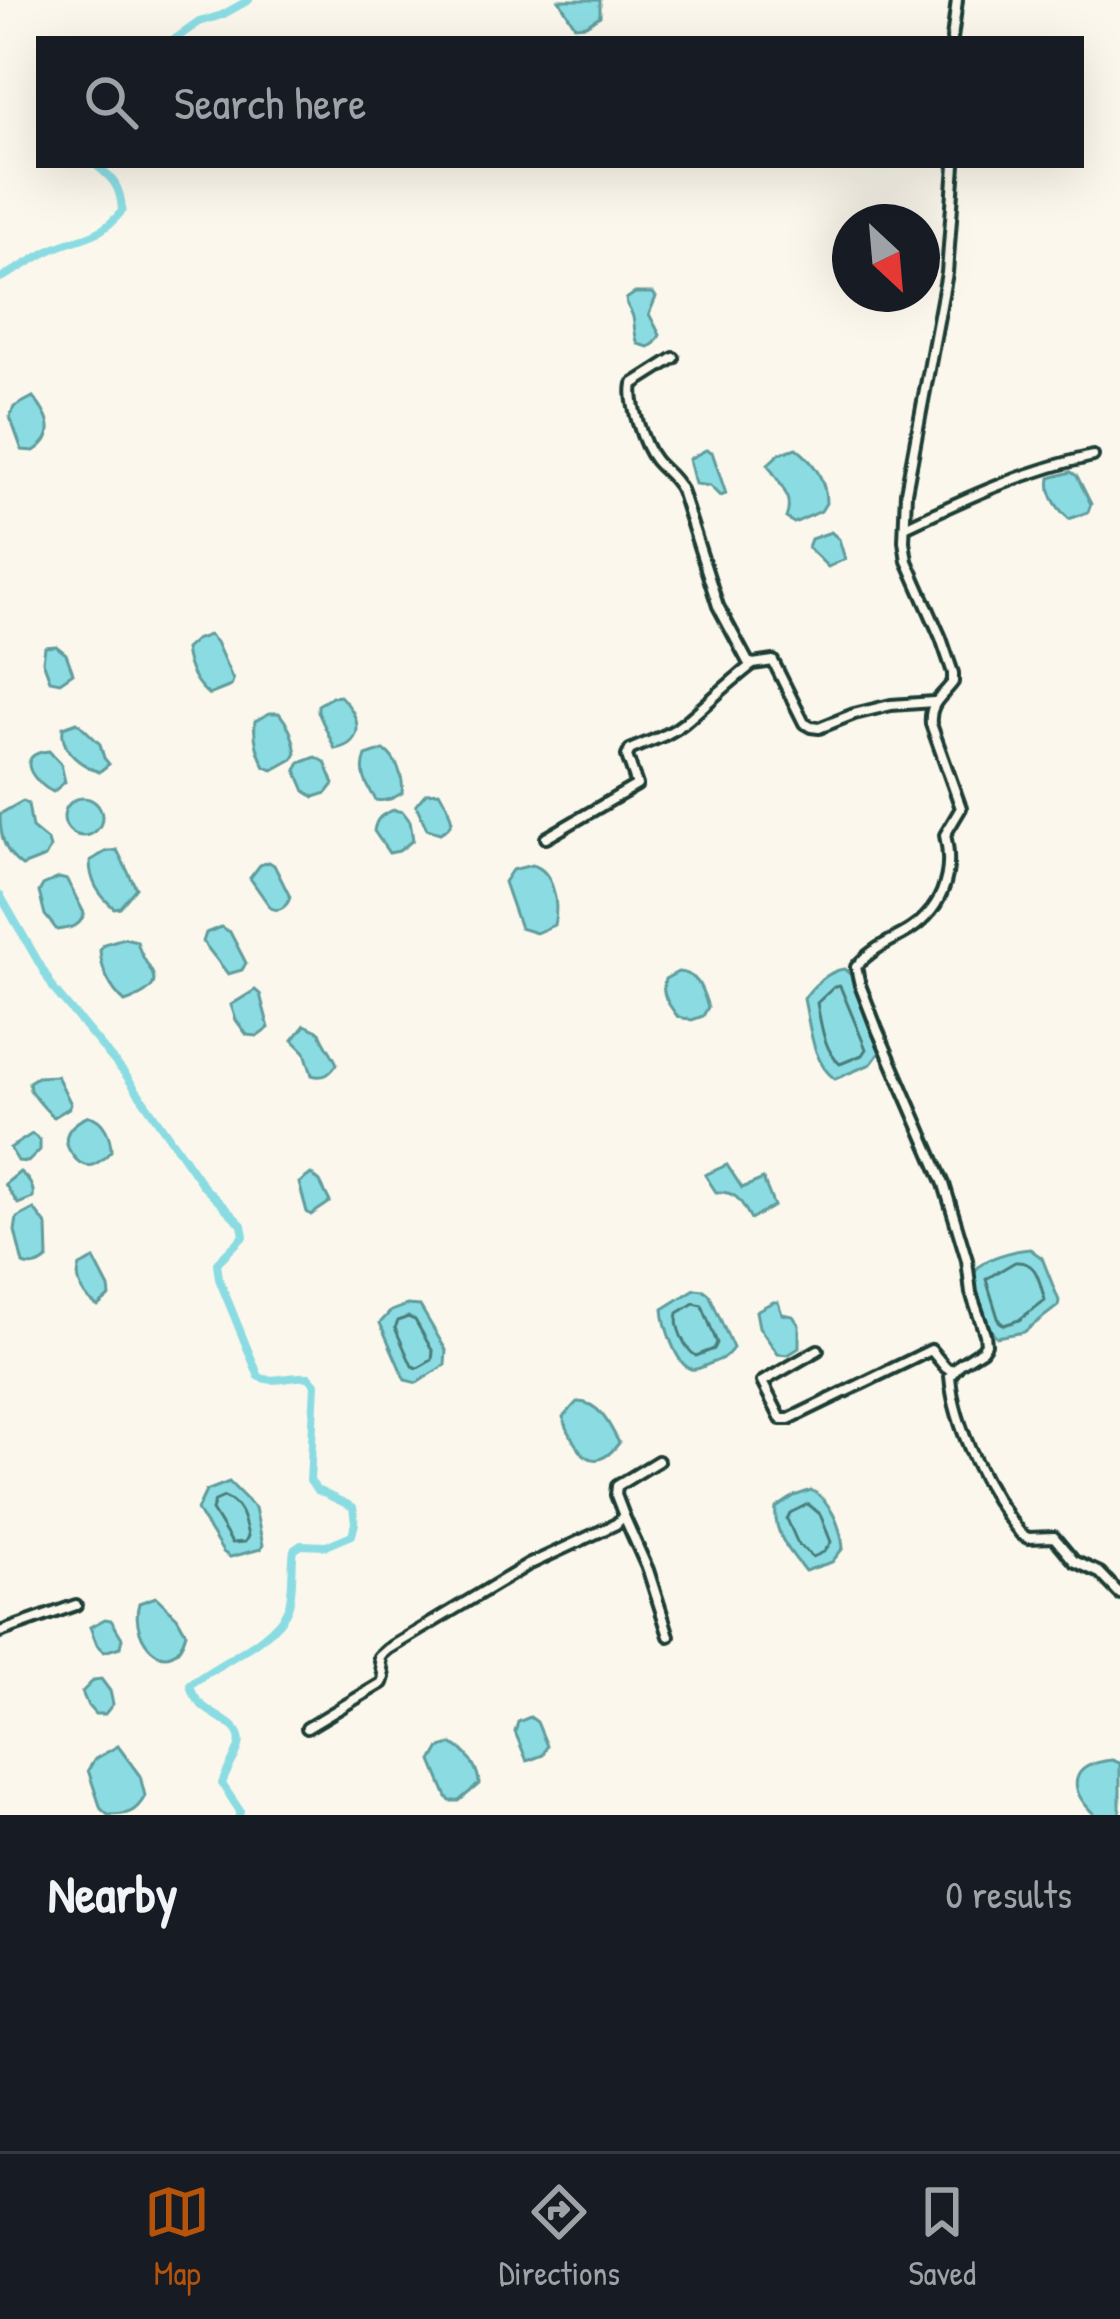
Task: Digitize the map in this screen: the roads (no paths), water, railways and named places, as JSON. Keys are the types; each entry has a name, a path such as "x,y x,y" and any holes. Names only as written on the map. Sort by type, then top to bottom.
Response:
{"street":[{"path":"952,36 957,0"},
{"path":"955,168 946,274 906,492 905,527 907,561 953,674 953,682 930,712 961,808 945,836 949,879 933,907 917,925 866,954 856,967 877,1029 944,1184 985,1334 982,1350 950,1376 967,1441 1015,1526 1028,1538 1059,1540 1074,1561 1100,1573 1120,1594"},
{"path":"674,358 633,384 630,396 652,457 675,478 718,606 753,664"},
{"path":"905,527 986,489 1093,456"},
{"path":"546,838 637,785 627,756 630,750 664,737 753,664 773,661 804,723 811,728 891,705 934,702"},
{"path":"818,1349 762,1382 781,1419 852,1391 931,1350 946,1368 954,1370"},
{"path":"658,1461 617,1486 616,1495 670,1636"},
{"path":"307,1728 382,1683 379,1657 388,1649 528,1565 624,1516"},
{"path":"0,1632 76,1605"}],"water":[{"path":"559,0 600,0 600,16 575,26"},
{"path":"635,293 656,297 649,314 660,335 649,347 638,344 627,304 626,299"},
{"path":"33,397 49,432 34,451 22,450 10,417 14,407"},
{"path":"796,448 818,472 826,503 821,511 794,523 786,518 787,496 768,464"},
{"path":"706,450 712,452 726,494 720,496 710,486 695,484 689,459"},
{"path":"1071,472 1091,504 1088,512 1069,519 1054,501 1050,478"},
{"path":"831,532 839,539 845,559 828,567 808,547 811,539"},
{"path":"209,635 233,680 231,686 209,695 192,675 185,649"},
{"path":"56,646 66,654 73,673 60,682 50,680 43,661 45,647"},
{"path":"340,696 357,727 352,741 335,749 318,705"},
{"path":"279,713 286,722 296,753 273,770 262,761 255,733 255,721"},
{"path":"77,722 100,744 109,764 99,772 78,760 65,743 63,727"},
{"path":"384,750 399,769 402,793 376,800 363,768 366,756"},
{"path":"49,751 61,764 65,782 53,792 34,776 29,763 31,757"},
{"path":"316,757 325,762 334,784 327,793 314,797 305,791 296,770 300,763"},
{"path":"439,792 452,821 440,833 427,829 416,805 426,793"},
{"path":"83,798 96,804 102,817 96,830 83,836 70,830 64,817 70,804"},
{"path":"23,801 28,804 32,828 50,848 45,857 22,866 4,843 0,814"},
{"path":"394,810 410,821 413,840 389,853 374,831 380,817"},
{"path":"117,850 136,888 114,908 96,888 90,861"},
{"path":"269,862 290,897 277,910 250,878"},
{"path":"532,865 550,881 556,908 554,925 536,933 520,928 504,882 512,870"},
{"path":"59,878 67,880 84,913 77,924 57,930 45,915 39,892"},
{"path":"221,927 230,932 246,963 242,970 228,974 203,942 206,933"},
{"path":"124,938 137,941 154,982 125,1002 107,978 100,950"},
{"path":"844,969 880,1052 871,1064 835,1079 817,1054 804,999 821,980"},
{"path":"678,972 698,983 708,1007 703,1016 678,1017 669,1004 665,979"},
{"path":"255,990 269,1028 258,1036 247,1035 231,1005"},
{"path":"305,1025 320,1032 337,1064 326,1075 312,1075 305,1052 293,1040"},
{"path":"57,1076 71,1104 54,1117 30,1090 29,1082"},
{"path":"89,1116 106,1129 111,1151 90,1166 76,1159 66,1141 73,1126"},
{"path":"32,1134 40,1140 40,1150 28,1162 18,1161 10,1148"},
{"path":"727,1165 742,1188 763,1179 774,1206 751,1219 734,1196 716,1192 705,1175"},
{"path":"20,1172 33,1198 18,1204 5,1184"},
{"path":"311,1174 330,1202 311,1215 299,1183"},
{"path":"34,1209 47,1226 48,1258 30,1266 23,1264 15,1231 17,1218"},
{"path":"1030,1249 1042,1258 1058,1306 1024,1332 997,1337 979,1302 975,1272 991,1259"},
{"path":"94,1259 110,1296 98,1306 85,1294 78,1278 80,1266"},
{"path":"695,1289 709,1294 733,1348 720,1360 693,1369 675,1352 663,1309"},
{"path":"773,1302 799,1325 799,1348 788,1355 778,1354 759,1327 756,1311"},
{"path":"420,1306 446,1350 445,1365 417,1383 405,1380 380,1323 391,1311"},
{"path":"577,1402 598,1410 619,1443 600,1459 585,1455 567,1428 563,1417"},
{"path":"229,1482 255,1508 263,1545 230,1557 197,1510 206,1491"},
{"path":"811,1490 833,1514 843,1548 832,1562 805,1571 780,1534 776,1508"},
{"path":"156,1597 186,1633 171,1655 153,1651 140,1631 139,1603"},
{"path":"111,1620 122,1638 120,1647 104,1652 90,1627"},
{"path":"101,1679 113,1704 105,1714 95,1714 82,1692"},
{"path":"530,1717 547,1746 543,1755 527,1761 515,1732 518,1722"},
{"path":"452,1744 467,1755 479,1784 459,1801 447,1797 432,1761 439,1749"},
{"path":"118,1746 140,1776 145,1796 130,1812 108,1815 101,1809 88,1770 95,1759"},
{"path":"1112,1760 1120,1763 1120,1815 1095,1815 1080,1796 1077,1779 1088,1766"}],"waterway":[{"path":"179,36 249,0"},
{"path":"0,278 53,249 98,232 122,211 115,185 100,168"},
{"path":"0,895 55,991 125,1074 204,1187 242,1225 244,1236 217,1263 219,1279 259,1377 309,1377 315,1384 310,1481 317,1490 353,1507 352,1535 326,1546 301,1545 294,1550 290,1602 271,1630 190,1685 198,1701 237,1732 237,1751 222,1784 239,1815"}]}
